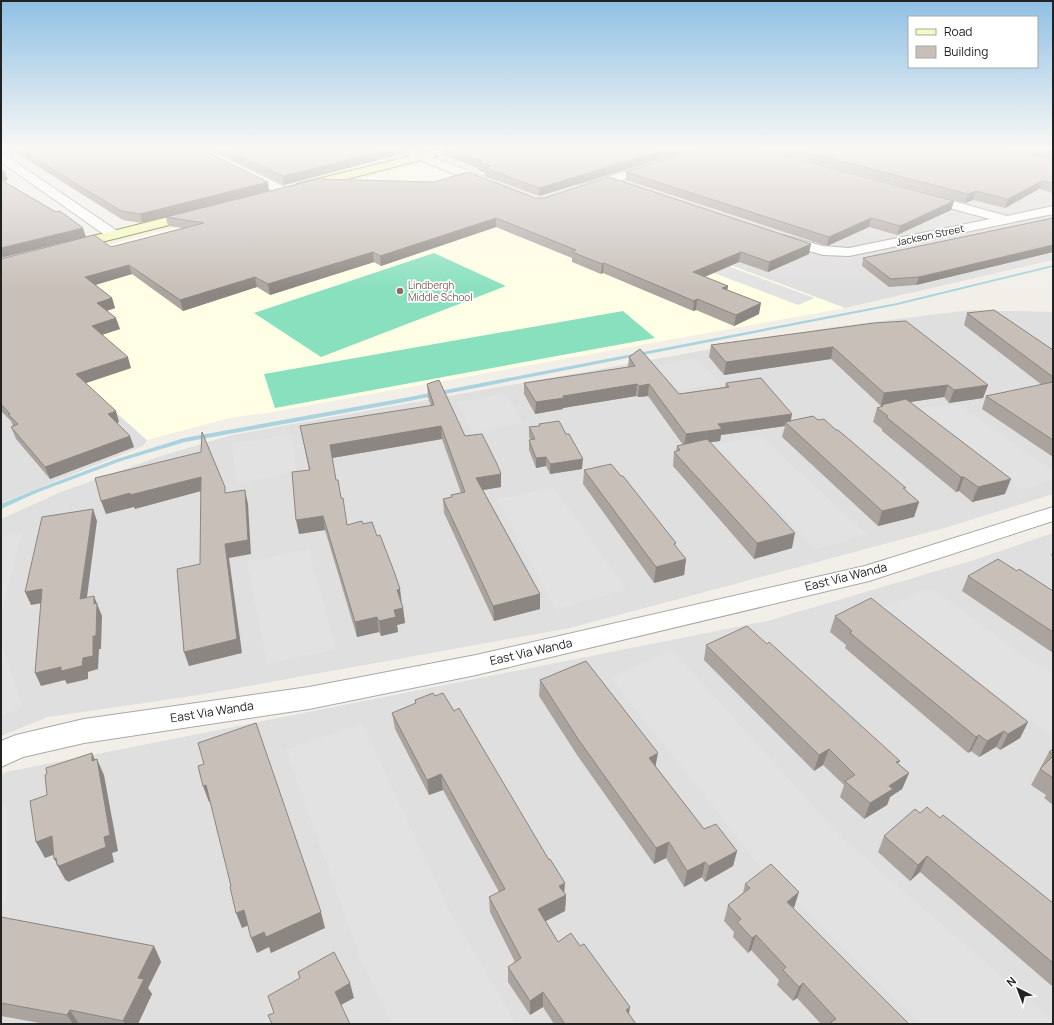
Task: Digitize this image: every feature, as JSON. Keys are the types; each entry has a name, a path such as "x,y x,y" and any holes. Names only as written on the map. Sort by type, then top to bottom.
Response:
{"street":[{"path":"57,196 114,235"},
{"path":"920,196 1008,220"},
{"name":"Jackson Street","path":"770,234 814,249 830,252 849,252 1053,210"},
{"path":"58,250 206,211"},
{"name":"East Via Wanda","path":"1,755 16,747 84,731 309,698 476,665 869,573 1053,514"}],"shaded area":[{"name":"Lindbergh Middle School","path":"296,196 506,196 537,208 687,249 845,308 266,413 229,418 147,440 9,317 1,273"},
{"path":"506,196 1053,196 1053,260 845,308 687,249 537,208"},
{"path":"561,204 815,298 798,305 546,209"},
{"path":"971,310 1053,312 1053,494 948,527 570,628 199,695 48,717 1,736 1,519 61,492 161,456 232,435 833,327"},
{"path":"8,317 147,440 143,446 1,503 1,319"},
{"path":"697,359 720,383 678,390 658,365"},
{"path":"507,394 522,423 471,433 457,402"},
{"path":"959,405 1053,471 1053,480 1021,490 913,409"},
{"path":"292,434 297,472 237,484 232,444"},
{"path":"761,436 867,535 815,549 716,445"},
{"path":"554,488 626,589 556,610 497,499"},
{"path":"22,532 1,614 1,536"},
{"path":"1053,533 1053,1024 1,1024 1,775 6,772 767,621 974,560"},
{"path":"309,549 336,649 267,664 247,562"},
{"path":"931,588 1028,659 1053,674 1053,737 880,608"},
{"path":"1,640 22,707 1,716"},
{"path":"672,650 842,838 1053,1021 1053,1024 921,1024 763,870 611,678"},
{"path":"362,723 448,908 516,1024 392,1024 361,959 286,750"},
{"path":"7,804 7,902 1,903 1,806"}],"green space":[{"path":"434,253 506,286 321,357 254,313"},
{"path":"623,311 655,338 275,408 264,374"}],"building":[{"path":"1,196 28,196 56,212 60,211 83,228 1,248"},
{"path":"96,196 213,196 140,214 121,211"},
{"path":"251,196 529,196 535,198 544,198 551,196 666,196 811,244 769,262 741,252 693,272 728,286 722,288 761,303 736,315 697,299 694,301 604,263 602,264 572,252 576,250 496,218 380,256 373,252 268,284 255,277 180,300 129,265 85,277 112,298 97,303 116,318 92,326 128,357 76,374 116,411 108,414 130,436 45,467 11,427 18,424 1,404 1,259 94,235 111,247 204,223 166,217"},
{"path":"700,196 935,196 954,201 900,226 871,218 829,237"},
{"path":"995,196 1014,196 1008,199"},
{"path":"1053,218 1053,245 919,277 891,279 863,258"},
{"path":"994,310 1053,350 1053,377 967,313"},
{"path":"906,321 988,385 954,390 948,385 884,393 833,347 726,362 711,345 874,323"},
{"path":"640,349 679,394 729,387 726,383 761,378 792,414 718,424 722,429 686,434 649,384 639,386 637,384 536,402 524,383 635,366 629,357"},
{"path":"439,380 465,436 482,434 497,464 501,474 476,478 540,594 493,606 443,499 452,497 451,495 465,492 441,426 330,445 336,480 338,480 341,498 343,498 347,525 362,521 363,524 372,522 377,536 380,535 395,574 400,589 397,590 403,608 394,610 396,617 379,621 377,617 355,622 323,516 296,520 292,472 310,470 300,426 434,405 427,384"},
{"path":"1053,382 1053,440 986,396"},
{"path":"906,399 1011,479 978,487 964,477 961,477 886,417 888,416 877,408 883,406 881,405"},
{"path":"813,416 818,420 824,419 836,430 838,430 906,488 903,488 919,502 882,511 785,422"},
{"path":"559,421 566,434 569,434 583,459 550,464 546,457 536,458 529,440 535,439 529,427"},
{"path":"202,432 225,487 225,493 245,490 248,540 225,544 237,639 184,652 177,569 200,564 201,477 101,501 95,478 201,452"},
{"path":"707,439 795,533 757,543 674,452 680,450 677,446"},
{"path":"611,464 621,476 623,476 676,543 674,544 686,559 656,567 584,470"},
{"path":"93,509 80,599 94,596 94,604 97,603 96,636 93,636 93,656 83,658 82,666 61,671 61,667 35,673 42,589 25,592 42,517"},
{"path":"998,559 1017,571 1019,569 1053,591 1053,632 968,576"},
{"path":"871,598 1028,722 1008,734 1004,731 987,741 979,735 976,737 850,633 852,631 835,616"},
{"path":"747,626 767,644 769,642 900,761 896,762 909,773 889,786 893,789 870,803 845,781 855,775 829,749 819,755 706,645"},
{"path":"586,661 658,753 649,758 704,829 716,824 737,851 709,866 705,862 687,871 669,842 656,848 578,739 540,680"},
{"path":"433,693 435,696 443,693 454,711 459,708 549,860 550,859 565,883 559,886 566,895 538,909 558,942 571,933 580,946 584,944 630,1007 626,1010 636,1024 565,1024 543,992 530,1001 508,967 521,958 489,897 505,889 441,774 427,780 392,713 416,703 415,700"},
{"path":"256,723 321,912 266,937 264,932 251,938 244,910 236,913 231,886 206,785 203,786 198,766 204,764 198,743"},
{"path":"92,753 92,761 97,759 110,835 104,837 106,847 59,866 57,865 56,858 54,859 52,836 36,842 30,801 47,795 45,775 47,774 46,768"},
{"path":"1053,756 1053,778 1040,769"},
{"path":"927,807 940,818 943,815 1053,903 1053,963 927,856 918,865 884,836 915,809 920,813"},
{"path":"771,864 799,892 787,902 909,1024 833,1024 831,1022 836,1019 803,983 799,987 783,970 786,967 756,935 752,938 737,922 741,919 728,905 750,888 745,884"},
{"path":"1,917 154,946 138,978 144,979 123,1021 70,1010 67,1015 1,1003"},
{"path":"334,952 350,983 335,992 350,1024 272,1024 268,1015 274,1013 268,996 300,978 298,972"}],"waterway":[{"path":"1,507 34,492 119,460 184,440 399,401 897,304 1053,266"}],"place":[{"name":"Lindbergh Middle School","path":"400,291"}]}
